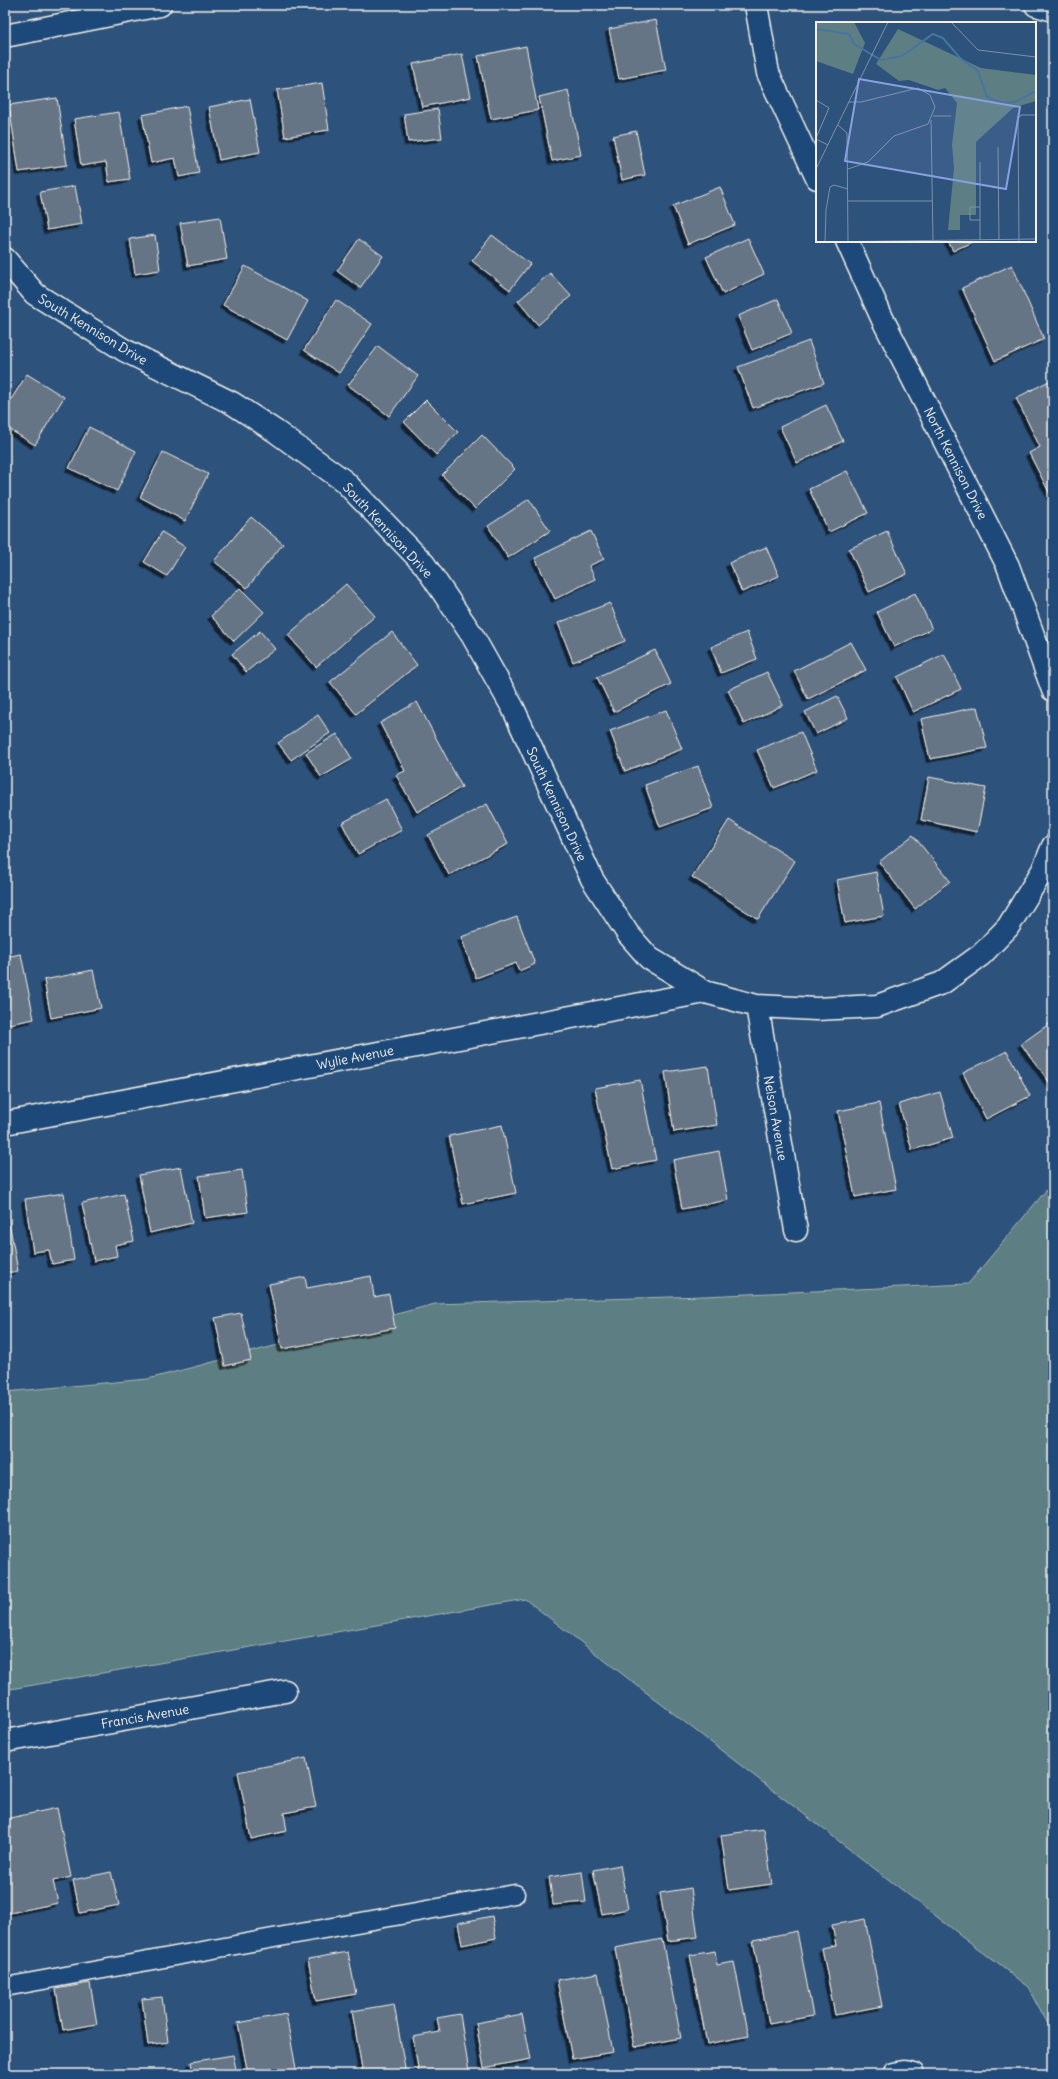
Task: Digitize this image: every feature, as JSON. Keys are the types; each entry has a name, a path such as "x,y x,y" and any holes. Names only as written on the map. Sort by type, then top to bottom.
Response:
{"street":[{"path":"5,36 160,5"},
{"path":"756,5 768,73 816,176"},
{"path":"1036,5 1053,10"},
{"name":"North Kennison Drive","path":"847,242 883,320 1008,566 1053,690"},
{"name":"South Kennison Drive","path":"5,259 35,294 124,350 232,404 275,431 344,481 424,564 472,635 513,708 592,879 628,934 650,958 705,992"},
{"path":"705,992 757,1006 816,1009 877,1006 942,983 981,955 1008,927 1044,870 1053,846"},
{"name":"Wylie Avenue","path":"5,1123 705,992"},
{"name":"Nelson Avenue","path":"757,1006 796,1230"},
{"name":"Francis Avenue","path":"5,1741 285,1691"},
{"path":"894,2074 904,2072 913,2074"}],"lane":[{"path":"5,1987 515,1894"}],"green space":[{"path":"1053,1182 1053,2033 1028,1987 525,1599 5,1690 5,1392 148,1379 435,1304 704,1296 968,1284"}],"building":[{"path":"656,20 666,70 619,79 609,29"},
{"path":"526,46 538,110 491,119 478,56"},
{"path":"462,54 471,97 422,107 413,64"},
{"path":"322,83 329,130 285,137 277,90"},
{"path":"568,90 581,155 552,161 539,97"},
{"path":"57,98 67,165 19,172 9,105"},
{"path":"250,99 260,152 219,160 209,107"},
{"path":"187,106 199,173 179,177 175,158 151,163 142,115"},
{"path":"438,109 442,138 408,142 404,114"},
{"path":"119,112 130,179 109,182 106,162 81,166 74,119"},
{"path":"636,131 645,175 622,180 613,136"},
{"path":"75,186 82,224 47,230 40,192"},
{"path":"720,187 735,225 688,244 673,206"},
{"path":"220,217 227,259 188,266 180,223"},
{"path":"155,235 160,270 135,274 130,239"},
{"path":"492,235 530,264 510,290 472,261"},
{"path":"748,238 764,274 723,294 706,257"},
{"path":"359,239 383,256 360,288 337,271"},
{"path":"948,242 972,242 953,251"},
{"path":"1012,265 1044,339 995,361 962,288"},
{"path":"245,266 308,301 287,340 223,305"},
{"path":"550,273 571,296 538,325 518,301"},
{"path":"778,299 792,333 752,350 738,316"},
{"path":"336,300 372,324 339,373 304,350"},
{"path":"809,341 824,383 753,408 738,367"},
{"path":"378,346 418,376 389,416 348,385"},
{"path":"27,374 64,397 35,445 7,428 5,431 5,409"},
{"path":"1053,379 1052,498 1029,453 1040,447 1016,398"},
{"path":"426,400 458,432 436,455 404,422"},
{"path":"826,405 843,441 797,463 780,427"},
{"path":"89,427 136,451 117,491 69,468"},
{"path":"482,435 515,469 475,509 442,475"},
{"path":"163,452 208,474 185,521 140,497"},
{"path":"847,471 868,513 829,532 809,489"},
{"path":"529,499 550,531 508,558 488,526"},
{"path":"251,517 283,544 247,588 214,561"},
{"path":"591,531 604,559 589,566 595,579 555,599 535,558"},
{"path":"887,531 907,574 869,592 849,549"},
{"path":"162,532 185,547 167,576 144,562"},
{"path":"766,547 779,576 742,592 729,563"},
{"path":"346,584 375,616 316,667 288,635"},
{"path":"240,588 264,612 234,641 211,616"},
{"path":"915,593 932,629 894,647 877,612"},
{"path":"610,603 625,641 573,662 558,623"},
{"path":"260,631 275,649 246,672 232,654"},
{"path":"392,632 417,665 356,714 330,682"},
{"path":"747,632 757,659 721,673 711,647"},
{"path":"851,642 866,670 808,699 794,671"},
{"path":"655,650 671,684 614,712 597,677"},
{"path":"944,654 961,689 913,712 897,677"},
{"path":"767,672 783,705 744,724 728,690"},
{"path":"837,696 848,718 816,734 805,712"},
{"path":"417,702 462,787 417,812 396,775 405,771 380,723"},
{"path":"977,707 987,748 930,759 921,719"},
{"path":"666,710 682,749 625,771 610,731"},
{"path":"318,715 330,733 291,760 278,743"},
{"path":"801,732 817,770 774,788 757,750"},
{"path":"337,734 352,759 321,777 306,753"},
{"path":"698,766 713,808 660,827 645,785"},
{"path":"929,777 986,788 977,832 921,820"},
{"path":"386,799 402,830 358,854 342,823"},
{"path":"487,804 508,844 449,875 428,835"},
{"path":"729,820 795,861 758,919 692,877"},
{"path":"913,835 950,881 915,909 879,862"},
{"path":"876,872 884,916 845,923 837,880"},
{"path":"517,917 535,964 519,971 516,963 476,978 461,937"},
{"path":"21,954 34,1019 5,1025 5,957"},
{"path":"93,970 101,1008 51,1018 44,980"},
{"path":"1053,1021 1053,1087 1021,1044"},
{"path":"1007,1051 1030,1096 986,1119 963,1073"},
{"path":"708,1066 717,1125 674,1132 665,1072"},
{"path":"640,1080 656,1160 612,1169 595,1088"},
{"path":"940,1092 953,1138 912,1150 899,1104"},
{"path":"879,1103 896,1189 855,1197 838,1111"},
{"path":"502,1125 516,1193 463,1204 449,1136"},
{"path":"719,1151 728,1200 682,1209 673,1160"},
{"path":"181,1167 192,1223 150,1233 139,1175"},
{"path":"242,1170 248,1212 205,1218 199,1176"},
{"path":"64,1193 74,1260 52,1264 49,1250 33,1252 25,1199"},
{"path":"124,1194 134,1241 115,1245 117,1256 94,1261 82,1203"},
{"path":"5,1216 8,1216 18,1271 5,1273"},
{"path":"371,1276 374,1297 389,1294 395,1328 282,1349 269,1284 305,1277 307,1288"},
{"path":"241,1313 251,1360 225,1366 215,1318"},
{"path":"306,1758 316,1807 284,1813 287,1831 251,1839 238,1772"},
{"path":"57,1808 71,1877 53,1881 58,1903 5,1914 5,1819"},
{"path":"764,1829 772,1884 729,1890 721,1835"},
{"path":"620,1865 628,1909 602,1914 593,1870"},
{"path":"111,1872 119,1905 80,1913 73,1880"},
{"path":"582,1872 586,1902 553,1905 549,1877"},
{"path":"691,1888 698,1937 668,1941 660,1893"},
{"path":"492,1916 496,1938 462,1945 458,1923"},
{"path":"865,1919 882,2006 835,2015 822,1948 836,1945 832,1925"},
{"path":"797,1931 813,2016 769,2024 753,1940"},
{"path":"662,1939 681,2038 634,2047 615,1948"},
{"path":"715,1951 717,1965 734,1962 749,2036 707,2044 690,1955"},
{"path":"348,1952 356,1994 316,2001 308,1959"},
{"path":"598,1973 613,2052 572,2059 557,1980"},
{"path":"90,1983 97,2024 63,2030 56,1989"},
{"path":"162,1997 168,2042 148,2045 142,1999"},
{"path":"394,2004 406,2074 363,2074 352,2011"},
{"path":"286,2014 297,2074 248,2074 238,2023"},
{"path":"460,2014 469,2072 419,2074 413,2037 440,2032 437,2018"},
{"path":"522,2014 531,2059 484,2068 476,2023"},
{"path":"233,2055 237,2074 193,2074 191,2062"},
{"path":"47,2069 47,2074 14,2074"}]}
